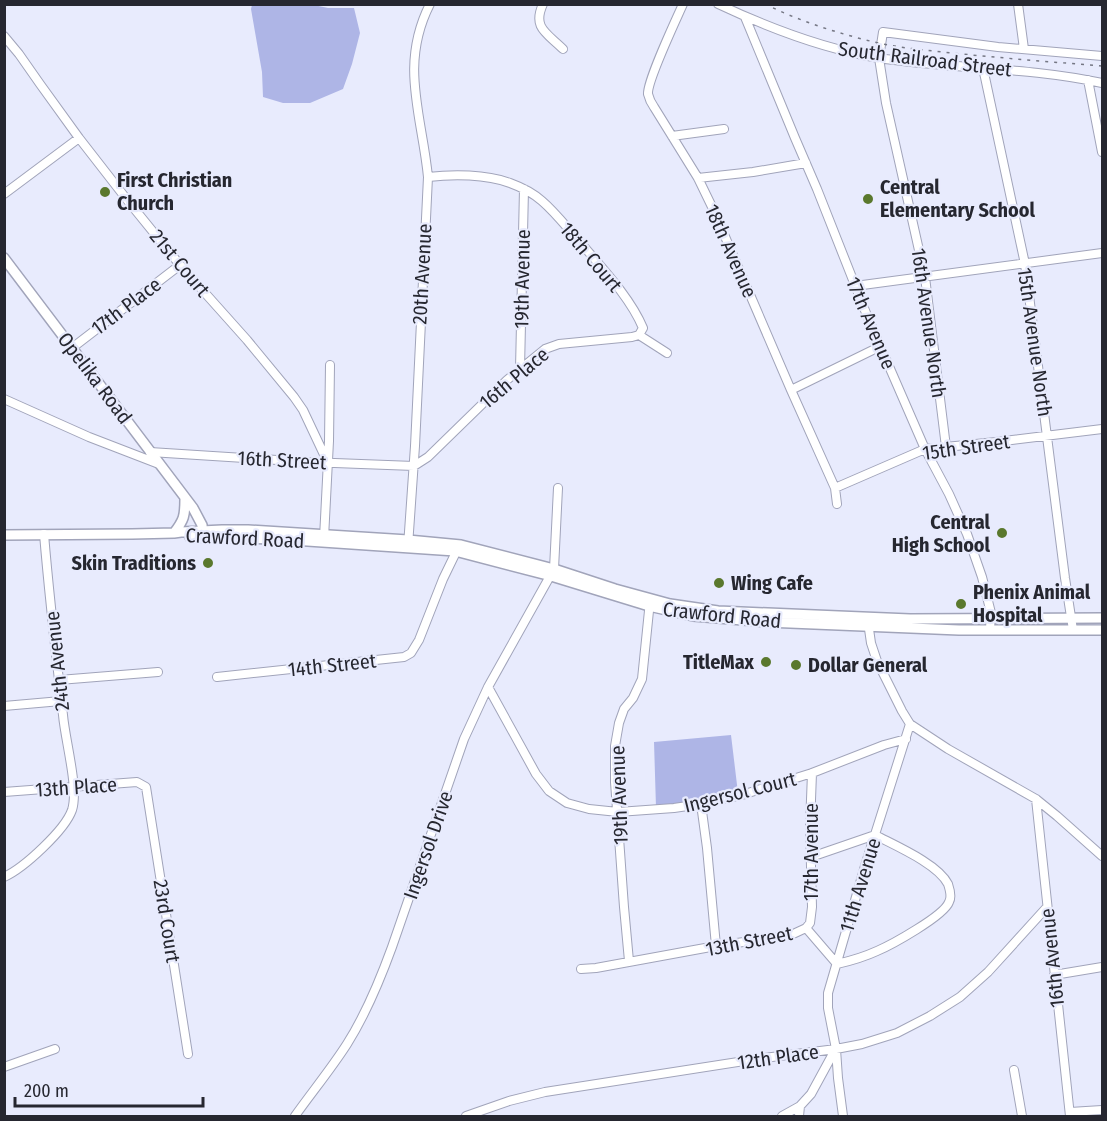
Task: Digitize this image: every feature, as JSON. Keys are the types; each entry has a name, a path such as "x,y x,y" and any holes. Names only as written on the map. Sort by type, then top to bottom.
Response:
{"main road":[{"name":"Opelika Road","path":"4,258 196,513 202,525 202,533"},
{"name":"Opelika Road","path":"185,499 189,512 202,533"},
{"path":"4,535 174,533 185,515 185,499"},
{"path":"196,513 222,530"},
{"name":"Crawford Road","path":"174,533 180,537 222,530 249,530 323,538"},
{"name":"Crawford Road","path":"202,533 242,537 323,538 458,548 553,572 693,616 868,622"},
{"path":"868,622 932,619 1102,618"},
{"path":"868,622 959,630 1102,630"}],"street":[{"name":"20th Avenue","path":"408,543 428,177 414,93 414,56 423,20 430,4"},
{"path":"543,4 538,15 540,27 563,49"},
{"name":"18th Avenue","path":"683,4 648,87 648,94 698,178 719,221 835,489 837,504"},
{"name":"South Railroad Street","path":"718,4 745,17 830,48 879,58 1039,73 1102,83"},
{"path":"1018,4 1024,49"},
{"name":"17th Avenue","path":"745,17 855,286 925,449 967,534 982,576 991,613 990,629"},
{"path":"879,58 883,32 955,42 1102,56"},
{"name":"21st Court","path":"4,36 79,138 180,265 294,397 303,410 328,463"},
{"name":"16th Avenue North","path":"879,58 886,104 925,277 946,447"},
{"name":"15th Avenue North","path":"983,68 1025,264 1073,630"},
{"path":"1088,80 1102,152"},
{"path":"672,136 724,129"},
{"path":"4,194 79,138"},
{"path":"698,178 806,164"},
{"name":"18th Court","path":"428,177 458,175 495,178 524,189 546,205 605,272 639,320 643,328 639,335"},
{"name":"19th Avenue","path":"520,369 524,189"},
{"path":"855,286 1102,253"},
{"name":"17th Place","path":"72,348 180,265"},
{"path":"639,335 667,353"},
{"name":"16th Place","path":"414,466 428,457 539,353 552,346 639,335"},
{"path":"791,390 881,346"},
{"path":"323,538 328,463 330,365"},
{"path":"4,399 89,437 159,464"},
{"name":"15th Street","path":"835,489 925,449 1102,429"},
{"name":"16th Street","path":"150,452 414,466"},
{"path":"553,572 558,488"},
{"name":"24th Avenue","path":"44,534 61,701 74,786"},
{"name":"14th Street","path":"217,677 404,657 411,653 427,631 458,548"},
{"name":"Ingersol Drive","path":"295,1116 346,1045 380,980 464,739 488,687 553,572"},
{"name":"19th Avenue","path":"629,962 615,782 615,746 624,709 642,679 650,603"},
{"path":"868,622 870,643 877,661 910,724 948,749 1036,799 1102,856"},
{"path":"59,680 158,672"},
{"name":"Ingersol Court","path":"488,687 536,774 549,791 567,804 589,809 618,812 674,808 745,795 906,739"},
{"path":"4,706 61,701"},
{"name":"11th Avenue","path":"836,1049 828,1008 828,993 910,724"},
{"name":"17th Avenue","path":"806,928 810,923 811,915 812,773"},
{"name":"13th Place","path":"4,792 137,782 146,787"},
{"path":"4,877 25,864 66,821 73,808 74,786"},
{"name":"23rd Court","path":"146,787 188,1054"},
{"name":"16th Avenue","path":"1036,799 1070,1114"},
{"path":"701,804 716,946"},
{"path":"811,857 875,835 939,872 947,883 951,897 949,904 940,914 909,934 877,951 837,964"},
{"name":"12th Place","path":"466,1116 509,1101 545,1092 836,1049 897,1033 960,997 988,972 1047,907"},
{"name":"13th Street","path":"581,969 791,935 806,928 837,964"},
{"path":"1054,975 1102,967"},
{"path":"4,1066 55,1049"},
{"path":"782,1116 800,1106 811,1094 836,1049"},
{"path":"836,1049 843,1116"},
{"path":"1014,1070 1022,1116"},
{"path":"799,1116 800,1106"},
{"path":"1070,1114 1102,1110"}],"shaded area":[{"path":"309,4 328,8 354,8 360,33 343,89 310,103 283,103 263,97 262,72 252,5"},
{"path":"731,735 738,793 656,807 654,742"}],"railway":[{"path":"765,4 818,26 893,46 1102,66"}],"place":[{"name":"First Christian Church","path":"105,192"},
{"name":"Central Elementary School","path":"868,199"},
{"name":"Central High School","path":"1002,533"},
{"name":"Skin Traditions","path":"208,563"},
{"name":"Wing Cafe","path":"719,583"},
{"name":"Phenix Animal Hospital","path":"961,604"},
{"name":"TitleMax","path":"766,662"},
{"name":"Dollar General","path":"796,665"}]}
